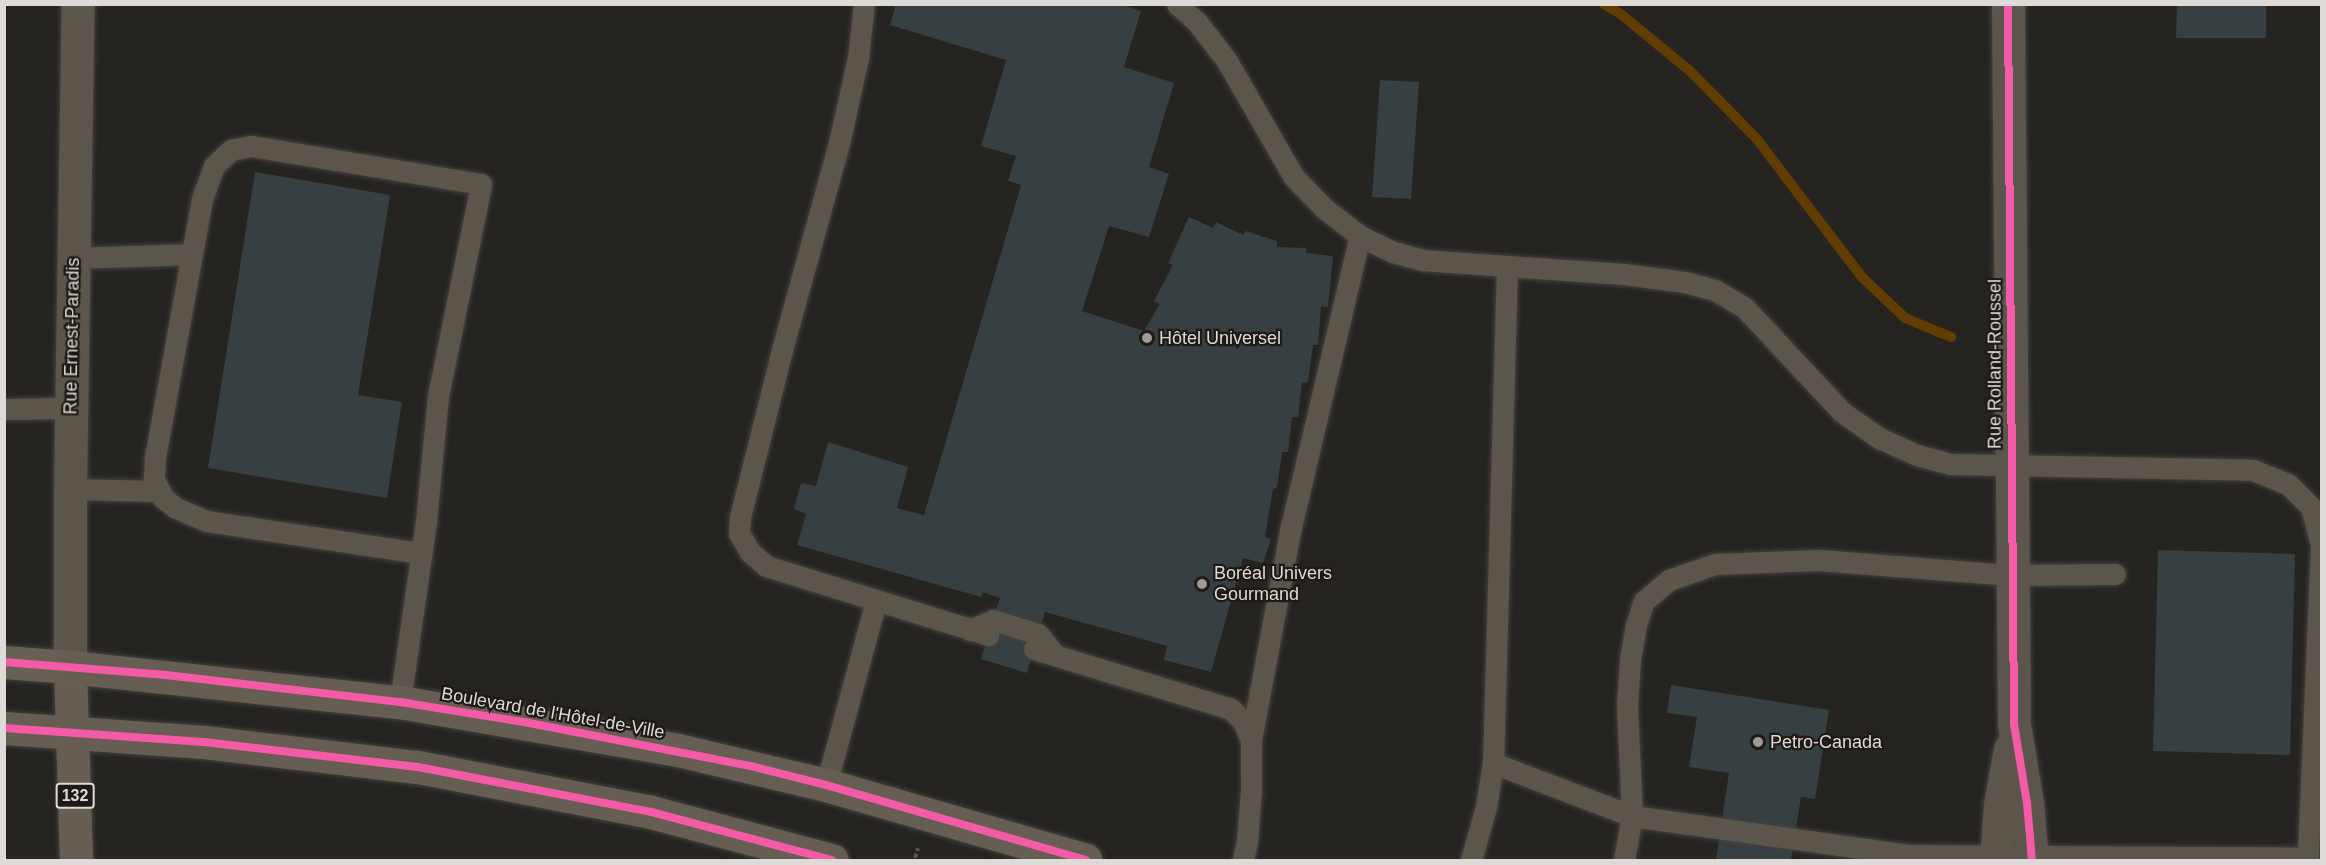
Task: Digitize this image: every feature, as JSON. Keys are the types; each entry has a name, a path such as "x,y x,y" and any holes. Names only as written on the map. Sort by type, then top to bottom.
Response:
{"main road":[{"name":"Boulevard de l'Hôtel-de-Ville","path":"4,662 400,702 678,750 826,785 1085,861"},
{"name":"132","path":"70,667 76,861"},
{"path":"4,728 204,742 418,767 651,812 832,861"}],"street":[{"name":"Rue Ernest-Paradis","path":"70,667 70,489 78,4"},
{"name":"Rue Rolland-Roussel","path":"2008,4 2010,464 2014,724"},
{"path":"2014,724 2028,803 2032,858"},
{"path":"1996,859 2000,805 2014,724"}],"lane":[{"path":"864,4 858,57 839,143 783,346 740,517 739,533 750,552 766,566 979,632 993,620 1038,634 1044,652 1231,709 1243,721 1251,740"},
{"path":"1176,4 1197,22 1227,61 1293,176 1325,209 1360,237 1393,252 1422,260 1624,274 1685,282 1715,290 1745,308 1842,412 1879,438 1917,455 1951,464 2253,470 2288,484 2312,507 2321,545 2308,859 1996,859 1908,855 1632,816 1493,762"},
{"path":"400,702 421,553 438,396 481,184 251,146 231,150 214,166 202,199 154,457 154,479 163,498 176,508 206,521 421,553"},
{"path":"1243,861 1251,791 1251,740 1291,527 1360,237"},
{"path":"74,258 192,254"},
{"path":"1471,861 1486,807 1493,762 1507,266"},
{"path":"4,409 71,408"},
{"path":"70,489 160,491"},
{"path":"1624,861 1632,816 1627,706 1630,660 1636,625 1644,601 1669,580 1715,564 1819,560 2011,575 2115,574"},
{"path":"826,785 876,601"}],"building":[{"name":"Hôtel Universel","path":"896,4 1119,4 1141,11 1124,67 1174,83 1149,167 1169,174 1149,237 1109,226 1082,311 1144,331 1160,304 1154,301 1173,265 1168,263 1189,217 1213,228 1216,222 1243,235 1246,231 1277,241 1277,247 1306,248 1306,253 1333,256 1328,307 1321,306 1318,345 1313,345 1308,382 1302,383 1298,417 1292,417 1288,452 1282,452 1277,488 1273,489 1265,537 1271,539 1263,563 1243,558 1211,672 1164,660 1167,646 1045,612 1027,673 981,659 1000,598 983,592 981,597 797,545 806,514 794,509 801,483 816,486 828,442 908,467 897,508 924,515 1021,185 1008,181 1016,156 981,146 1006,60 890,25"},
{"path":"2177,4 2266,4 2266,38 2176,38"},
{"path":"1380,80 1419,82 1411,199 1372,197"},
{"path":"255,172 390,195 358,395 402,402 387,498 208,468"},
{"path":"2158,550 2295,554 2290,755 2153,751"},
{"name":"Petro-Canada","path":"1671,685 1829,710 1815,799 1801,797 1791,860 1716,860 1729,773 1689,767 1697,717 1667,713"}],"waterway":[{"path":"1604,4 1622,15 1690,71 1756,138 1862,277 1905,318 1951,337"}],"cycle path":[{"path":"2008,4 2014,724 2027,803 2032,860"},
{"path":"4,662 166,675 400,702 524,722 751,766 826,785 1085,860"},
{"path":"4,728 204,742 418,767 651,812 832,860"}],"place":[{"name":"Hôtel Universel","path":"1147,338"},
{"name":"Boréal Univers Gourmand","path":"1202,584"},
{"name":"Petro-Canada","path":"1758,742"}]}
